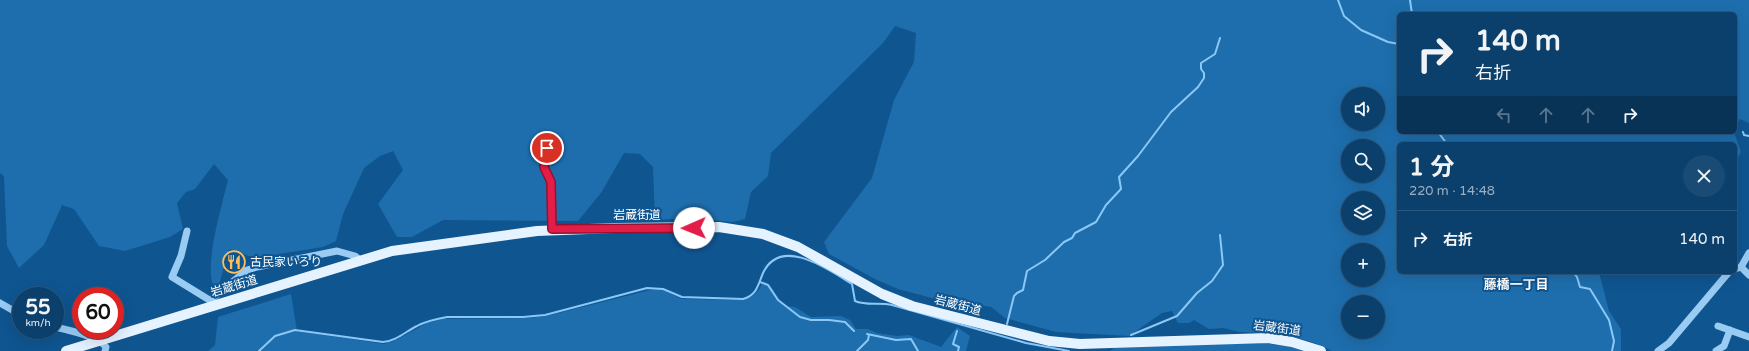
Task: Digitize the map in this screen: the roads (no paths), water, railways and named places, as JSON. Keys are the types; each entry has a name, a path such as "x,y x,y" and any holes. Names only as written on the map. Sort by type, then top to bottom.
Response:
{"main road":[{"name":"岩蔵街道","path":"66,351 211,304 360,260 406,249 552,229 712,227 756,233 798,247 882,294 912,306 1049,341 1080,344 1263,338 1292,342 1321,351"}],"street":[{"path":"547,148 544,167 551,182 552,229"},
{"path":"187,231 181,256 172,277 211,304 247,270 256,267 337,251 355,256 360,260"},
{"path":"1749,253 1738,268 1749,276"},
{"path":"1658,351 1669,343 1727,274"},
{"path":"0,303 12,310"},
{"path":"1718,326 1749,337"},
{"path":"64,329 88,336 105,346 105,351"},
{"path":"1716,351 1724,346 1730,330"}],"waterway":[{"path":"1338,0 1344,16 1361,30 1388,42 1397,44"},
{"path":"1410,0 1412,12"},
{"path":"1007,324 1014,296 1023,290 1027,271 1045,260 1064,242 1072,238 1075,233 1096,222 1106,205 1121,189 1119,177 1138,156 1171,112 1198,87 1204,78 1201,63 1215,54 1220,38"},
{"path":"1743,132 1744,135 1749,136"},
{"path":"1440,134 1446,142"},
{"path":"1131,335 1177,316 1197,293 1212,281 1223,265 1220,235"},
{"path":"259,351 275,336 295,330 383,342 396,338 431,320 447,317 523,317 545,315 647,288 663,289 682,297 743,299 754,292 763,273 771,262 781,257 793,256 818,264 852,284 855,301 868,304 892,305 1026,343 1069,351"},
{"path":"1575,274 1580,287 1590,289 1609,320 1614,341 1612,351"},
{"path":"760,282 768,285 778,300 800,317 811,320 845,322 854,331"},
{"path":"957,331 953,344 959,347 958,351"},
{"path":"867,334 896,340 911,339 918,351"},
{"path":"857,351 868,340 869,335"}],"place":[{"name":"古民家いろり","path":"234,262"}],"district":[{"name":"藤橋一丁目","path":"1516,285"}]}
